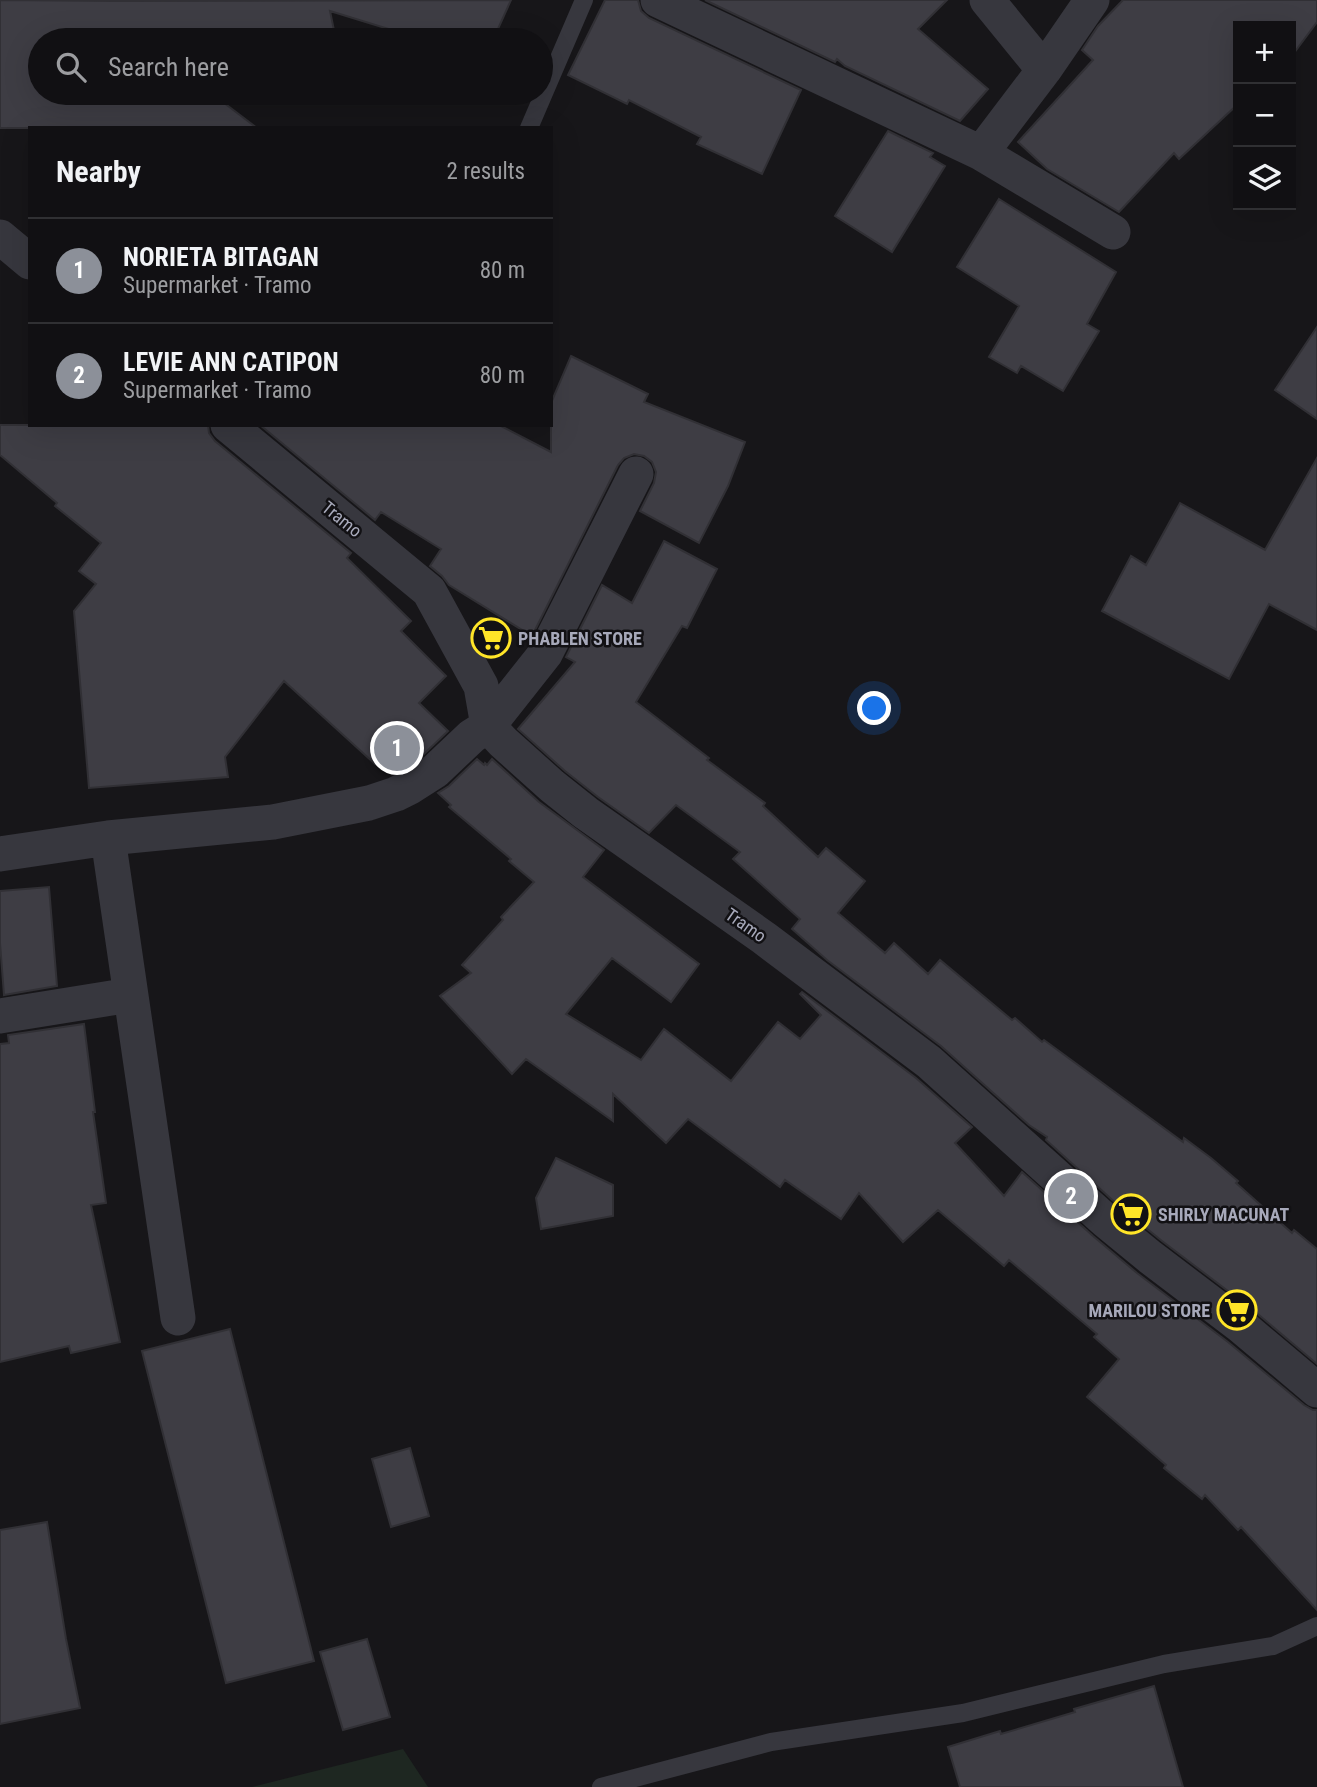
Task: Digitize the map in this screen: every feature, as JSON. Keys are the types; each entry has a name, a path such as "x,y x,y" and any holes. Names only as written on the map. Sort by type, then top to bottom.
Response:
{"street":[{"path":"658,0 981,153 1113,232"},
{"path":"987,0 1044,69"},
{"path":"981,153 1092,0"},
{"path":"0,237 28,260"},
{"name":"Tramo","path":"230,427 429,590 481,686 488,726 552,786 586,813 764,938 929,1062 1106,1221 1241,1326 1317,1390"},
{"path":"0,854 108,838 273,822 369,803 396,794 435,771 472,736 488,726 545,654 636,474"},
{"path":"108,838 178,1318"},
{"path":"0,1016 131,995"}],"lane":[{"path":"553,72 584,0"},
{"path":"530,126 539,105"},
{"path":"601,1787 771,1742 963,1713 1164,1664 1273,1646 1317,1626"}],"shaded area":[{"path":"403,1749 428,1787 252,1787"}],"building":[{"path":"0,0 511,0 498,28 385,28 330,11 334,28 28,28 28,105 227,105 254,126 0,128"},
{"path":"605,0 638,0 641,11 649,18 801,90 762,174 697,144 701,137 629,100 627,104 568,75"},
{"path":"705,0 947,0 918,29 988,89 960,121 845,66 837,59 835,62"},
{"path":"1123,0 1317,0 1317,22 1296,50 1296,21 1233,21 1233,109 1179,159 1174,153 1119,212 1047,169 1018,142 1093,60 1082,50 1098,26"},
{"path":"888,131 933,153 930,157 945,166 892,252 835,216"},
{"path":"999,199 1116,272 1087,324 1099,331 1063,391 1021,366 1017,373 989,357 1019,306 957,267"},
{"path":"1317,327 1317,419 1275,390"},
{"path":"571,356 648,394 644,402 745,442 728,486 699,543 640,511 654,483 656,472 652,462 644,456 634,454 624,458 618,465 532,636 449,585 430,566 441,549 381,512 375,520 262,427 503,427 551,452 553,398"},
{"path":"0,425 208,427 215,441 351,553 347,558 411,621 401,631 446,676 419,703 448,731 423,755 408,764 391,747 375,764 284,681 225,757 228,777 89,788 74,611 96,584 79,571 101,543 55,506 57,503 0,455"},
{"path":"1317,458 1317,630 1269,604 1229,679 1102,611 1131,556 1146,565 1180,503 1265,550"},
{"path":"664,541 717,569 687,628 682,626 636,702 765,803 763,806 818,857 826,848 865,881 838,913 885,953 894,943 928,974 940,960 1042,1042 1044,1040 1183,1142 1184,1138 1211,1158 1292,1233 1294,1230 1317,1249 1317,1364 1253,1310 1119,1206 1046,1140 1047,1137 1029,1125 941,1046 827,960 792,929 800,919 733,859 740,852 676,805 649,833 565,771 518,729 575,662 566,657 602,585 632,603"},
{"path":"477,759 487,765 492,759 539,802 604,850 583,877 699,964 671,1002 612,958 566,1014 641,1060 664,1029 731,1081 778,1022 800,1039 821,1015 800,994 802,992 916,1078 972,1127 955,1143 1004,1196 1022,1172 1137,1273 1228,1342 1304,1405 1317,1410 1317,1610 1241,1527 1238,1530 1205,1495 1202,1499 1164,1468 1166,1465 1087,1397 1119,1359 1094,1337 1097,1334 1009,1260 1004,1266 938,1210 903,1242 859,1193 841,1219 785,1180 780,1187 688,1119 666,1143 613,1094 613,1121 526,1059 512,1074 440,996 471,973 462,965 534,882 449,807 451,805 438,793"},
{"path":"49,887 57,986 4,995 0,891"},
{"path":"84,1024 106,1203 91,1205 120,1342 71,1353 69,1346 0,1362 0,1044 9,1043 8,1035"},
{"path":"556,1158 613,1185 613,1216 541,1229 536,1198"},
{"path":"230,1329 314,1661 226,1683 142,1351"},
{"path":"410,1448 429,1516 391,1527 372,1459"},
{"path":"47,1522 80,1708 0,1724 0,1530"},
{"path":"367,1639 390,1717 343,1730 320,1652"},
{"path":"1154,1686 1183,1787 960,1787 948,1747 1000,1731 1001,1734"}],"place":[{"name":"PHABLEN STORE","path":"491,638"},
{"name":"NORIETA BITAGAN","path":"397,748"},
{"name":"LEVIE ANN CATIPON","path":"1071,1196"},
{"name":"SHIRLY MACUNAT","path":"1131,1214"},
{"name":"MARILOU STORE","path":"1237,1310"}]}
